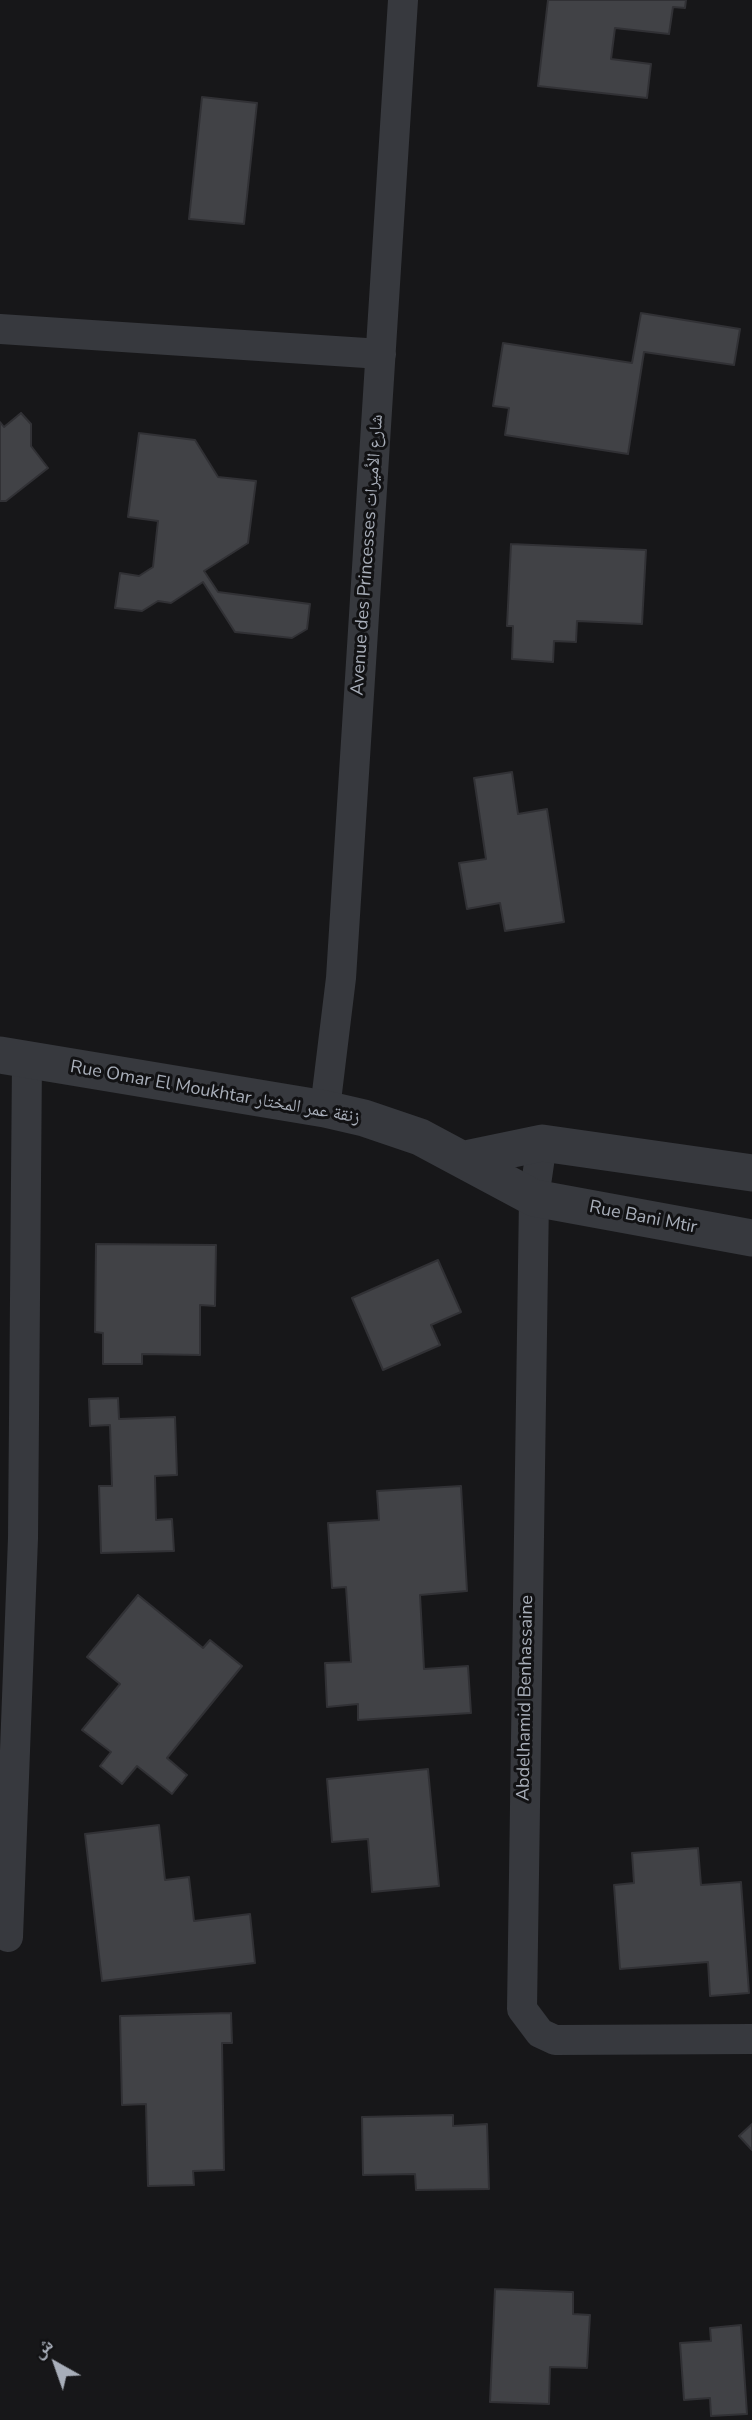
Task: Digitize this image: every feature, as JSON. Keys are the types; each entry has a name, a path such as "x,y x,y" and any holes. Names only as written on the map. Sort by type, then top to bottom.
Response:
{"street":[{"name":"Avenue des Princesses شارع الأميرات","path":"325,1109 341,978 402,0"},
{"path":"0,330 381,354"},
{"path":"8,1937 23,1538 13,1057"},
{"name":"Rue Omar El Moukhtar زنقة عمر المختار","path":"13,1057 325,1109 386,1125 465,1160 534,1198"},
{"path":"465,1160 542,1143 752,1173"},
{"name":"Abdelhamid Benhassaine","path":"542,1143 534,1198 522,2009 540,2033 555,2040 752,2039"},
{"name":"Rue Bani Mtir","path":"534,1198 752,1238"}],"building":[{"path":"548,0 686,0 685,8 673,7 669,34 615,28 611,59 651,64 647,98 538,86"},
{"path":"202,97 257,103 244,224 189,219"},
{"path":"641,313 740,329 734,365 644,352 628,454 505,435 509,408 493,406 503,343 632,363"},
{"path":"21,413 31,424 31,446 48,468 6,501 0,501 0,422 4,427"},
{"path":"139,433 195,440 218,477 256,481 248,543 204,571 218,592 310,604 307,629 292,638 235,632 203,582 171,603 158,601 142,611 115,608 120,573 139,576 153,567 158,521 128,517"},
{"path":"511,544 646,550 642,624 577,621 576,642 554,641 553,662 512,659 513,626 507,626"},
{"path":"512,772 518,814 547,809 564,922 505,931 500,903 467,909 459,863 486,859 474,778"},
{"path":"96,1244 216,1245 215,1306 200,1305 200,1355 142,1354 142,1364 103,1364 103,1333 95,1332"},
{"path":"438,1260 461,1312 431,1325 440,1345 383,1370 352,1298"},
{"path":"118,1398 119,1419 175,1417 177,1475 155,1476 156,1520 172,1519 174,1551 101,1553 99,1486 112,1486 110,1425 90,1426 89,1399"},
{"path":"461,1486 467,1591 420,1595 424,1669 468,1666 471,1713 358,1720 358,1704 327,1707 325,1663 351,1662 346,1587 332,1588 328,1523 379,1520 377,1491"},
{"path":"138,1595 203,1648 210,1640 242,1666 167,1758 187,1775 172,1794 137,1766 122,1784 100,1766 111,1752 82,1730 120,1684 87,1657"},
{"path":"428,1769 439,1886 372,1892 368,1839 332,1842 327,1779"},
{"path":"159,1825 165,1880 189,1877 194,1921 250,1914 255,1963 102,1981 85,1834"},
{"path":"698,1848 701,1885 741,1882 749,1993 710,1996 708,1962 620,1969 614,1885 634,1883 632,1853"},
{"path":"231,2013 232,2043 222,2043 224,2170 193,2171 194,2185 148,2186 146,2104 122,2105 120,2016"},
{"path":"453,2115 453,2126 487,2124 489,2189 416,2190 415,2174 363,2175 362,2117"},
{"path":"752,2124 752,2150 739,2136"},
{"path":"495,2289 573,2292 573,2314 590,2315 587,2368 550,2367 549,2404 490,2402"},
{"path":"741,2325 747,2414 711,2416 710,2398 684,2400 680,2343 711,2341 710,2328"}]}
